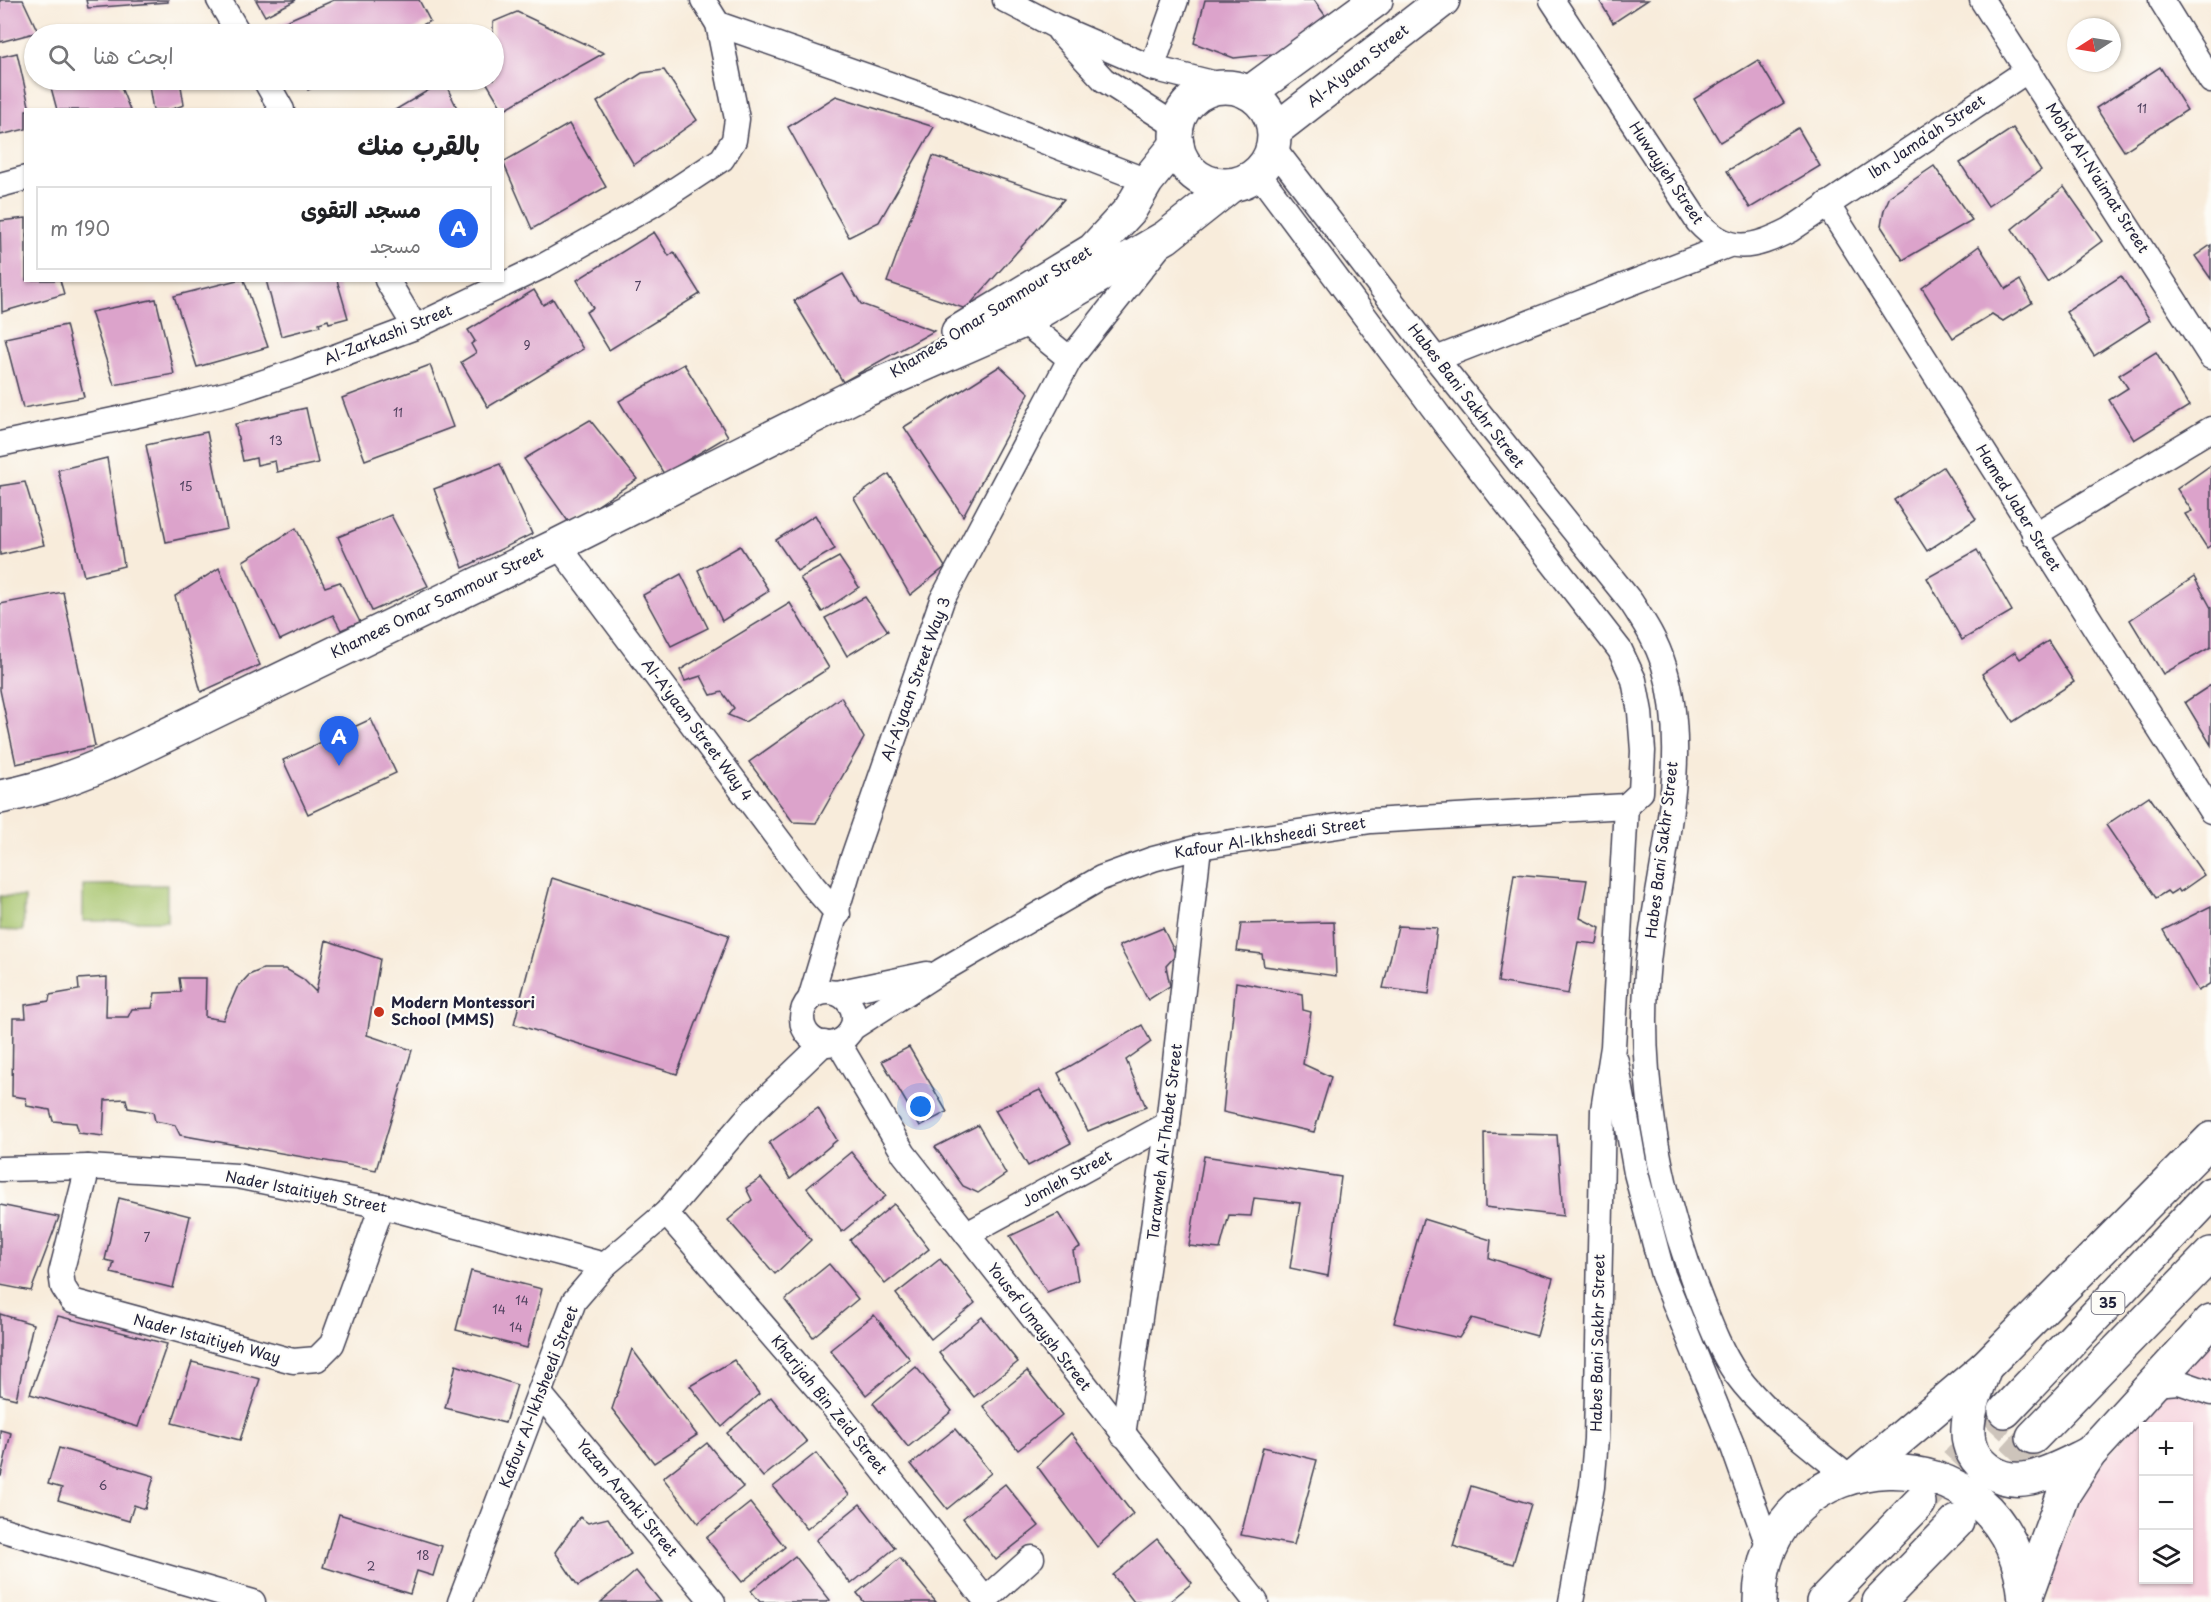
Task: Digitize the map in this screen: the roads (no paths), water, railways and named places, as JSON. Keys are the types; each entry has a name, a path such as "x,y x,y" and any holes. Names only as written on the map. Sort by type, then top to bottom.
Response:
{"main road":[{"path":"1239,90 1376,0"},
{"name":"Al-A'yaan Street","path":"1259,160 1443,0"},
{"path":"1214,87 1239,90 1262,103 1270,116 1259,160 1200,180 1188,170 1179,157 1176,135 1180,113 1189,101 1201,92 1214,87"},
{"name":"Khamees Omar Sammour Street","path":"866,390 1026,288 1093,250 1130,210 1176,135"},
{"name":"Khamees Omar Sammour Street","path":"0,797 28,792 81,776 558,545 866,390 1023,321 1166,237 1259,160"},
{"path":"1853,1476 1984,1367 2211,1139"},
{"name":"35","path":"2005,1411 2211,1194"},
{"name":"35","path":"2033,1437 2211,1254"},
{"path":"2025,1601 2064,1493 2090,1453 2211,1320"},
{"path":"1984,1367 1968,1419 1966,1439 1973,1456 1988,1470 2009,1479 2028,1479 2090,1453"},
{"path":"1742,1602 1764,1575 1784,1527 1802,1506 1824,1489 1853,1476 1887,1470 1917,1472 1946,1481 1972,1497 1994,1517 2010,1542 2021,1570 2025,1601"},
{"path":"1823,1602 1919,1503"},
{"path":"1879,1602 1957,1522"}],"street":[{"path":"219,0 233,24"},
{"name":"Al-Zarkashi Street","path":"0,444 234,392 415,327 545,265 652,205 722,159 734,140 737,119 718,24 703,0"},
{"path":"1005,0 1054,26 1152,68 1239,90"},
{"path":"1152,68 1176,0"},
{"name":"Huwayjeh Street","path":"1552,0 1698,222 1713,238 1729,245"},
{"name":"Moh'd Al-N'aimat Street","path":"1982,0 2211,357"},
{"path":"2161,0 2211,81"},
{"path":"718,24 955,107 1147,181"},
{"path":"1054,26 1104,80 1176,135"},
{"name":"Ibn Jama‘ah Street","path":"1827,204 2028,70"},
{"path":"269,90 276,108"},
{"name":"Habes Bani Sakhr Street","path":"1259,160 1436,359 1631,602 1650,631 1664,665 1673,705 1672,792 1649,948 1646,993 1646,1043 1652,1112 1670,1204 1694,1282 1722,1351 1736,1373 1754,1396 1775,1416 1853,1476"},
{"name":"Habes Bani Sakhr Street","path":"1259,160 1450,432 1620,650 1634,680 1640,712 1643,751 1641,792 1626,806 1613,1047 1603,1110 1596,1439 1592,1487 1571,1602"},
{"path":"0,185 24,179"},
{"path":"1436,359 1729,245 1768,241 1790,230 1827,204"},
{"name":"Hamed Jaber Street","path":"1827,204 2034,535 2211,811"},
{"name":"Al-A'yaan Street Way 3","path":"830,1036 802,1015 826,995 838,914 850,866 942,600 1070,359 1166,237"},
{"path":"388,282 415,327"},
{"path":"1023,321 1070,359"},
{"path":"2034,535 2211,429"},
{"name":"Al-A'yaan Street Way 4","path":"558,545 814,887 838,914"},
{"name":"Kafour Al-Ikhsheedi Street","path":"460,1602 574,1301 605,1265 666,1213 753,1111 830,1036 1101,878 1153,859 1199,847 1371,821 1626,806"},
{"name":"Tarawneh Al-Thabet Street","path":"1123,1435 1168,1124 1199,847"},
{"name":"Kafour Al-Ikhsheedi Street","path":"826,995 941,971"},
{"path":"826,995 845,999 852,1008 854,1019 830,1036"},
{"name":"Yousef Umaysh Street","path":"830,1036 904,1154 1256,1602"},
{"name":"Habes Bani Sakhr Street","path":"1613,1047 1636,1173 1663,1275 1721,1416 1764,1575"},
{"name":"Jomleh Street","path":"967,1234 1168,1124"},
{"name":"Nader Istaitiyeh Street","path":"0,1169 88,1167 237,1176 382,1206 605,1265"},
{"name":"Nader Istaitiyeh Way","path":"88,1167 61,1273 63,1287 72,1301 292,1361 317,1359 332,1344 382,1206"},
{"name":"Kharijah Bin Zeid Street","path":"666,1213 831,1404 986,1601"},
{"path":"2153,1384 2180,1382 2211,1393"},
{"name":"Yazan Aranki Street","path":"540,1394 713,1602"},
{"path":"0,1529 242,1600"},
{"path":"986,1601 1032,1558"}],"tunnel":[{"path":"1922,1500 2005,1411"},
{"path":"1980,1496 2033,1437"}],"place":[{"name":"مسجد التقوى","path":"339,766"},
{"name":"Modern Montessori School (MMS)","path":"379,1012"}]}
